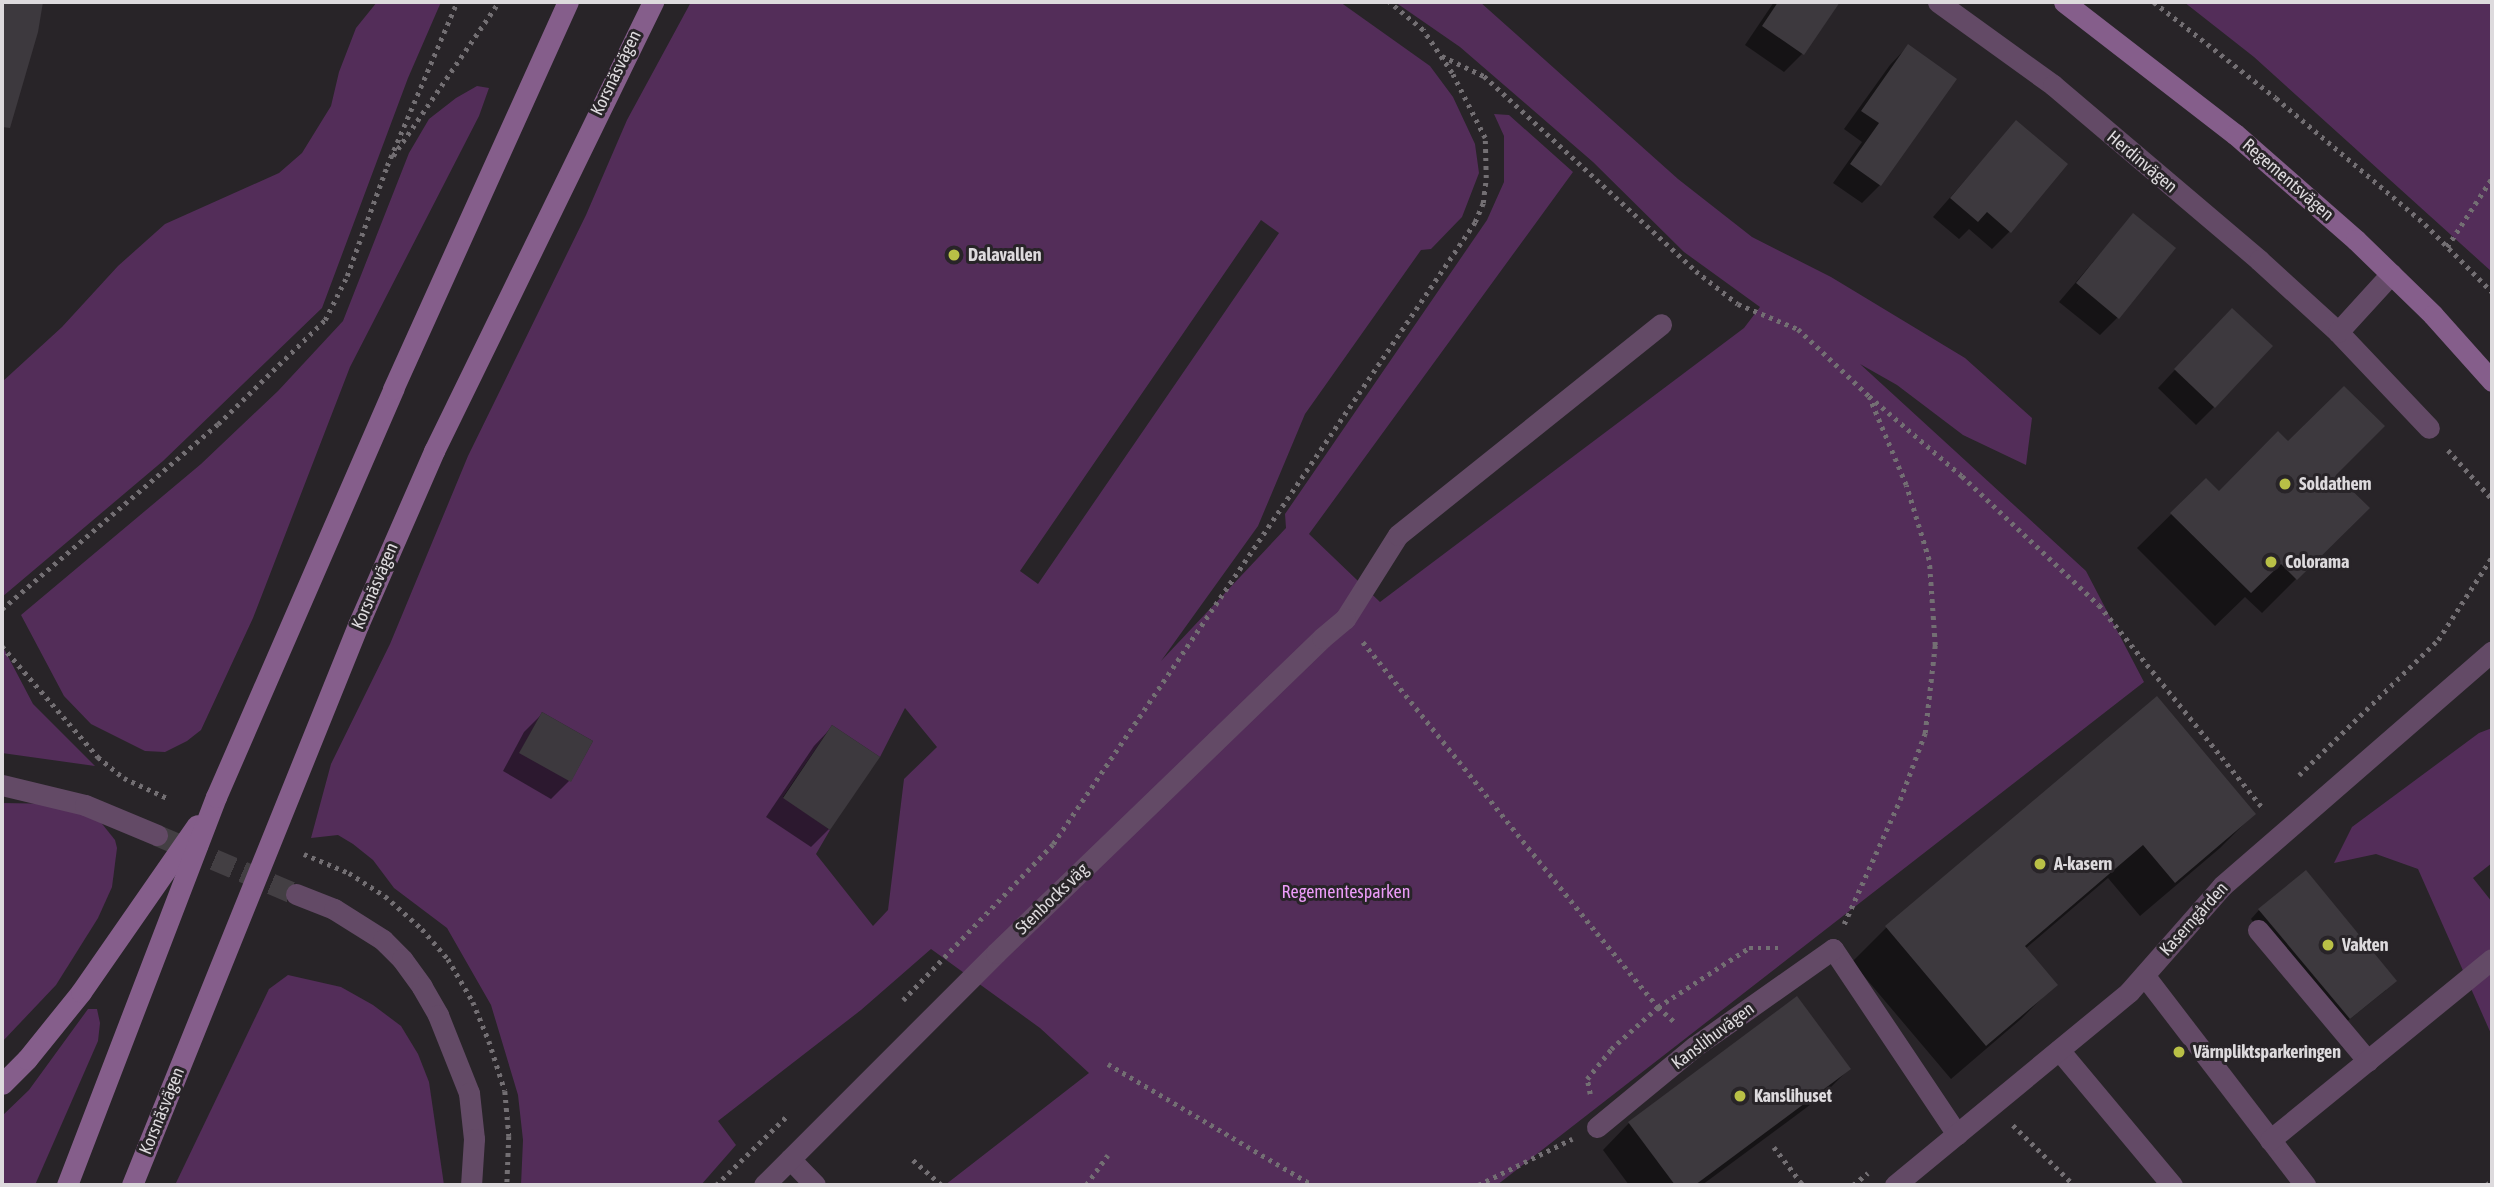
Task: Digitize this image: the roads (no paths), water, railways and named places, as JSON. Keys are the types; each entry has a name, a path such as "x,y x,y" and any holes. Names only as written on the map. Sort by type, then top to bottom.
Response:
{"main road":[{"path":"67,1185 216,797 393,389 568,2"},
{"name":"Korsnäsvägen","path":"132,1185 358,625 434,451 653,2"},
{"name":"Regementsvägen","path":"2064,2 2235,134 2391,274 2492,381"},
{"path":"2,1084 27,1059 81,992 216,797"}],"street":[{"name":"Herdinvägen","path":"1938,2 2053,85 2338,332 2428,428"},
{"path":"2338,332 2391,274"},
{"name":"Stenbocks väg","path":"764,1185 996,953 1322,638 1345,619 1398,535 1661,324"},
{"name":"Kaserngården","path":"1895,1185 2129,992 2222,886 2492,651"},
{"path":"2,785 85,806 157,835"},
{"path":"296,894 334,909 383,940 402,959 422,987 449,1040 468,1093 474,1139 471,1185"},
{"path":"2258,930 2368,1061"},
{"name":"Kanslihuvägen","path":"1597,1127 1694,1047 1833,949 1957,1134"},
{"path":"2270,1140 2492,958"},
{"path":"2144,975 2305,1185"},
{"path":"2059,1050 2172,1185"},
{"path":"790,1159 815,1185"}],"tunnel":[{"path":"157,835 296,894"}],"place":[{"name":"Dalavallen","path":"954,255"},
{"name":"Soldathem","path":"2285,484"},
{"name":"Colorama","path":"2271,562"},
{"name":"A-kasern","path":"2040,864"},
{"name":"Vakten","path":"2328,945"},
{"name":"Värnpliktsparkeringen","path":"2179,1052"},
{"name":"Kanslihuset","path":"1740,1096"}],"park label":[{"name":"Regementesparken","path":"1346,892"}]}
